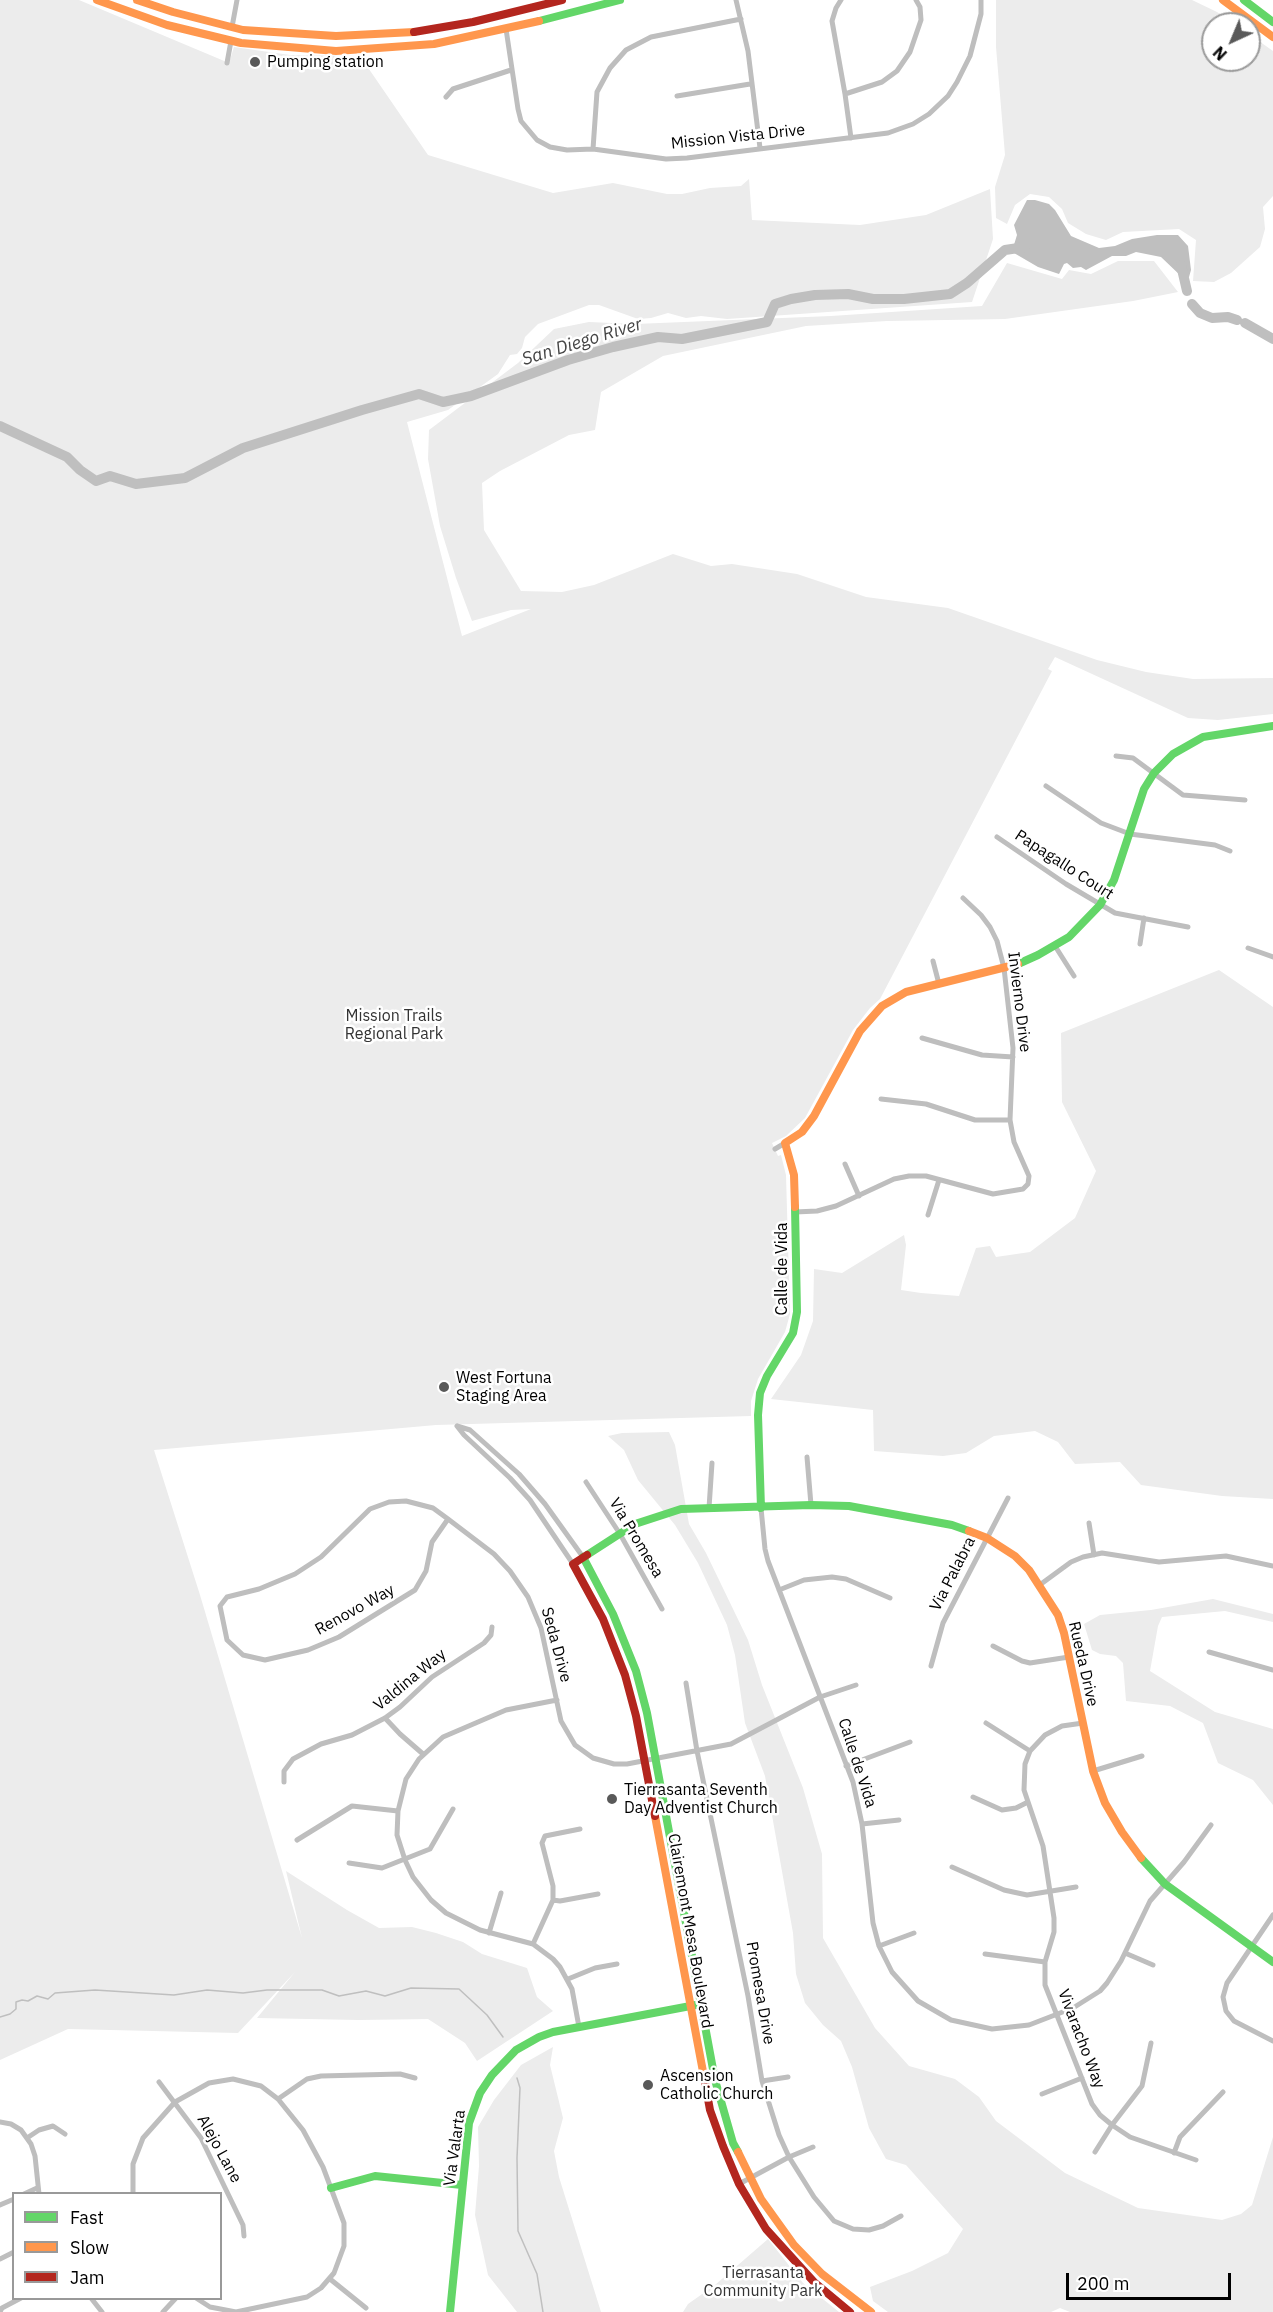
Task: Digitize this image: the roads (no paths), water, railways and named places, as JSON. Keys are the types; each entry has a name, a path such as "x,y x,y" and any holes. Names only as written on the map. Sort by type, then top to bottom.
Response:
{"street":[{"path":"97,0 167,25 231,41 336,51 382,50 434,44 506,29 620,0"},
{"path":"137,0 232,27 284,34 336,36 381,36 429,30 473,22 562,0"},
{"path":"232,27 237,0"},
{"path":"736,0 748,51 750,84 760,148"},
{"path":"841,0 832,21 851,138"},
{"path":"845,94 882,82 897,71 910,52 921,20 920,7 916,0"},
{"name":"Mission Vista Drive","path":"506,29 521,121 537,140 550,147 567,150 593,149 666,159 687,158 888,133 913,124 929,114 948,96 970,56 981,14 981,0"},
{"path":"1222,0 1273,37"},
{"path":"1244,0 1273,22"},
{"path":"593,149 597,92 610,68 626,51 651,37 741,19"},
{"path":"227,63 231,41"},
{"path":"446,97 453,89 512,70"},
{"path":"677,96 750,84"},
{"path":"775,1149 802,1132 814,1116 860,1031 877,1010 890,1000 906,992 1017,964 1069,937 1100,905 1114,880 1136,809 1153,774 1173,754 1203,737 1273,726"},
{"path":"1116,756 1133,758 1183,795 1245,800"},
{"path":"1046,786 1101,823 1130,834 1215,845 1230,851"},
{"name":"Papagallo Court","path":"997,837 1115,913 1188,927"},
{"name":"Invierno Drive","path":"939,1180 993,1194 1023,1189 1028,1184 1029,1176 1014,1142 1010,1120 1013,1057 1004,968 997,941 990,927 963,898"},
{"path":"1140,944 1144,918"},
{"path":"1054,946 1074,976"},
{"path":"1248,948 1273,957"},
{"path":"933,962 939,984"},
{"path":"922,1038 982,1055 1013,1057"},
{"path":"881,1099 926,1104 975,1120 1010,1120"},
{"name":"Calle de Vida","path":"785,1143 794,1175 797,1312 793,1334 767,1376 758,1406 761,1508 765,1549 853,1782 862,1824 873,1923 879,1946 892,1971 918,2001 951,2020 976,2027 1006,2029 1029,2025 1057,2015 1100,1990 1107,1983 1125,1953 1150,1901 1211,1825"},
{"path":"845,1164 859,1196"},
{"path":"795,1212 817,1211 836,1206 894,1179 926,1176 939,1180 928,1215"},
{"name":"Clairemont Mesa Boulevard","path":"850,2312 802,2270 766,2229 739,2184 710,2110 636,1716 625,1675 603,1619 573,1564 530,1500 457,1426 470,1430 519,1474 545,1504 583,1557 613,1614 636,1671 647,1713 720,2102 733,2143 749,2179 776,2222 822,2274 871,2312"},
{"path":"807,1457 812,1505"},
{"path":"709,1508 712,1463"},
{"name":"Via Promesa","path":"586,1482 620,1534 662,1609"},
{"name":"Via Palabra","path":"931,1666 943,1623 1008,1498"},
{"name":"Seda Drive","path":"221,1612 221,1604 227,1597 273,1584 295,1575 314,1562 332,1548 370,1509 389,1502 406,1501 433,1508 494,1554 510,1571 528,1597 541,1628 556,1700 566,1733 575,1745 593,1758 614,1764 644,1761 731,1744 820,1697 856,1685"},
{"name":"Rueda Drive","path":"573,1564 635,1524 681,1509 849,1506 952,1525 987,1538 1015,1556 1041,1584 1058,1615 1093,1771 1105,1803 1122,1832 1165,1884 1273,1962"},
{"name":"Renovo Way","path":"221,1612 227,1640 238,1652 249,1658 270,1660 308,1650 339,1637 415,1590 426,1571 432,1542 448,1519"},
{"path":"1089,1523 1094,1555"},
{"path":"1041,1584 1071,1562 1094,1555 1112,1554 1159,1562 1226,1556 1273,1566"},
{"path":"779,1590 804,1580 832,1577 846,1579 890,1598"},
{"name":"Valdina Way","path":"284,1782 284,1771 293,1759 321,1744 352,1735 385,1718 432,1677 484,1642 490,1635 492,1627"},
{"path":"993,1646 1030,1663 1069,1657"},
{"path":"1209,1652 1273,1670"},
{"name":"Promesa Drive","path":"686,1683 697,1751 748,1996 762,2081 779,2135 789,2157 814,2197 834,2221 846,2227 869,2230 901,2217"},
{"path":"556,1700 506,1710 451,1732 423,1755 406,1779 398,1811 397,1835 405,1860 419,1885 438,1906 462,1923 489,1933 523,1940 533,1944 553,1959 568,1979 572,1989 579,2027"},
{"path":"385,1718 423,1755"},
{"path":"986,1723 1030,1751 1045,1735 1062,1726 1083,1723"},
{"path":"846,1766 910,1742"},
{"name":"Vivaracho Way","path":"1030,1751 1023,1776 1028,1802 1043,1846 1053,1932 1045,1962 1045,1985 1092,2104 1112,2126 1131,2137 1197,2160"},
{"path":"1093,1771 1142,1756"},
{"path":"973,1797 1002,1810 1016,1808 1028,1802"},
{"path":"297,1840 352,1806 398,1811"},
{"path":"349,1863 382,1868 430,1849 453,1809"},
{"path":"862,1824 899,1820"},
{"path":"533,1944 553,1900 553,1886 543,1843 545,1836 580,1829"},
{"path":"952,1866 1004,1890 1027,1895 1076,1887"},
{"path":"489,1933 501,1893"},
{"path":"553,1900 598,1894"},
{"path":"1273,1915 1227,1983 1223,1997 1228,2015 1237,2024 1273,2041"},
{"path":"879,1946 914,1933"},
{"path":"1125,1953 1153,1965"},
{"path":"985,1954 1045,1962"},
{"path":"568,1979 595,1968 617,1964"},
{"name":"Via Valarta","path":"450,2312 469,2123 480,2093 492,2075 516,2050 539,2037 579,2027 701,2004"},
{"path":"1095,2152 1143,2086 1151,2043"},
{"path":"278,2099 307,2079 321,2076 400,2073 415,2078"},
{"path":"762,2081 788,2077"},
{"path":"1042,2094 1082,2078"},
{"path":"133,2192 132,2170 137,2150 147,2132 176,2102 203,2085 227,2079 254,2083 278,2099 303,2130 323,2167 344,2223 345,2238 340,2261 330,2279 316,2292 302,2298 236,2312 210,2307 199,2300"},
{"name":"Alejo Lane","path":"159,2082 201,2138 243,2225 244,2236"},
{"path":"1174,2153 1180,2137 1223,2092"},
{"path":"0,2121 11,2124 27,2138 35,2156 38,2191"},
{"path":"27,2138 52,2126 65,2134"},
{"path":"739,2184 813,2147"},
{"path":"332,2188 375,2176 462,2185"},
{"path":"802,2270 813,2269 822,2274"},
{"path":"330,2279 366,2308"},
{"path":"0,2312 2,2308 17,2300"},
{"path":"93,2300 102,2312"},
{"path":"163,2312 174,2300"}],"waterway":[{"name":"San Diego River","path":"0,426 67,457 96,481 110,476 136,484 185,478 243,448 419,394 443,402 471,396 568,360 613,347 658,337 682,339 767,322 775,304 791,299 815,295 848,294 873,299 904,299 950,294 967,283 1005,250 1025,247"},
{"name":"San Diego River","path":"1181,265 1187,291"},
{"name":"San Diego River","path":"1192,304 1200,313 1212,318 1228,317 1237,320"},
{"name":"San Diego River","path":"1245,323 1273,339"},
{"path":"0,2017 10,2014 16,2009 16,2002 22,2000 28,2001 37,1996 48,1999 55,1993 95,1990 174,1995 207,1990 243,1993 267,1990 322,1990 339,1996 366,1991 385,1996 411,1988 459,1989 487,2015 503,2037"},
{"path":"517,2078 520,2088 517,2158 518,2231 537,2274 543,2312"}],"place":[{"name":"Pumping station","path":"255,62"},
{"name":"West Fortuna Staging Area","path":"444,1387"},
{"name":"Tierrasanta Seventh Day Adventist Church","path":"612,1799"},
{"name":"Ascension Catholic Church","path":"648,2085"}],"park label":[{"name":"Mission Trails Regional Park","path":"394,1025"},
{"name":"Tierrasanta Community Park","path":"763,2282"}]}
